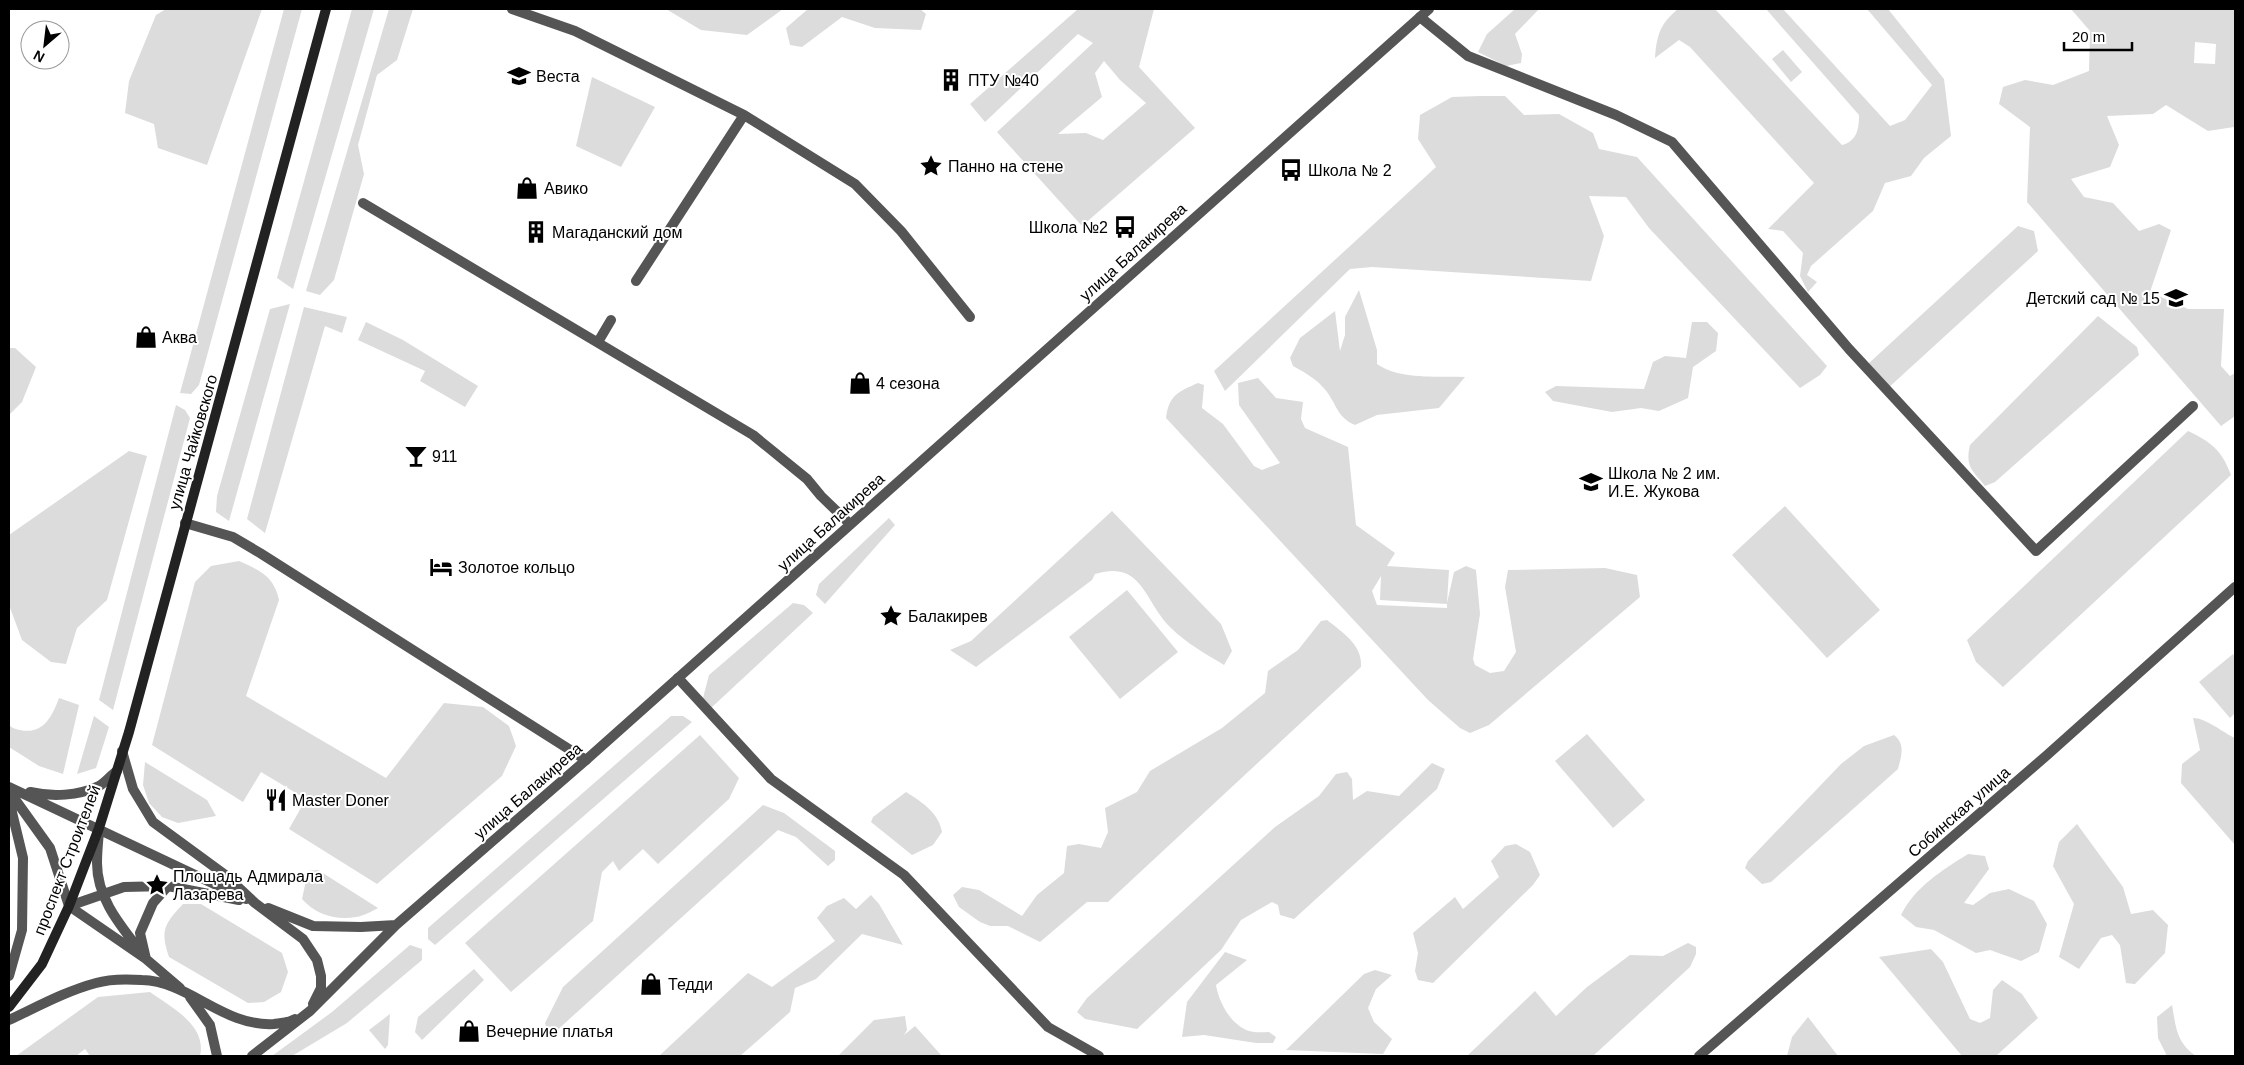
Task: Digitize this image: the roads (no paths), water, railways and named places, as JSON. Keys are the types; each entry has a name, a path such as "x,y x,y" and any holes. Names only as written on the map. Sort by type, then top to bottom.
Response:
{"main road":[{"name":"улица Чайковского","path":"117,770 326,9"},
{"name":"проспект Строителей","path":"9,1007 42,964 70,906 99,828 117,770"}],"street":[{"path":"512,9 575,31 744,115 855,184 901,231 970,317"},
{"name":"улица Балакирева","path":"252,1056 310,1011 396,925 586,760 1429,9"},
{"path":"1420,17 1468,56 1616,115 1672,142 1849,349 2036,551 2193,406"},
{"path":"636,281 744,115"},
{"path":"364,203 753,435 807,479 821,496 850,524"},
{"path":"598,342 611,320"},
{"path":"185,523 233,537 586,760"},
{"name":"Собинская улица","path":"1699,1056 2233,592"},
{"path":"678,678 771,778 904,875 1048,1027 1099,1056"},
{"path":"9,1020 98,982 143,980 168,986 189,995 219,1012 250,1022 268,1024 289,1022 310,1011 322,988 317,960 303,939 255,903 224,874 153,822 133,789 122,751"},
{"path":"9,787 48,796 68,794 100,786 117,770"},
{"path":"9,787 255,903 313,926 361,927 396,925"},
{"path":"9,791 50,848 70,906 146,959 189,995 210,1025 217,1056"},
{"path":"9,800 23,858 22,930 9,976"},
{"path":"99,828 97,865 107,906 146,959"},
{"path":"70,906 124,887 168,886 255,903"},
{"path":"146,959 140,933 153,903 168,886"}],"place":[{"name":"Веста","path":"519,76"},
{"name":"ПТУ №40","path":"951,80"},
{"name":"Панно на стене","path":"931,166"},
{"name":"Школа № 2","path":"1291,170"},
{"name":"Авико","path":"527,188"},
{"name":"Школа №2","path":"1125,227"},
{"name":"Магаданский дом","path":"536,232"},
{"name":"Детский сад № 15","path":"2176,298"},
{"name":"Аква","path":"146,337"},
{"name":"4 сезона","path":"860,383"},
{"name":"911","path":"416,456"},
{"name":"Школа № 2 им. И.Е. Жукова","path":"1591,482"},
{"name":"Золотое кольцо","path":"441,567"},
{"name":"Балакирев","path":"891,616"},
{"name":"Master Doner","path":"276,800"},
{"name":"Площадь Адмирала Лазарева","path":"157,885"},
{"name":"Тедди","path":"651,984"},
{"name":"Вечерние платья","path":"469,1031"}]}
